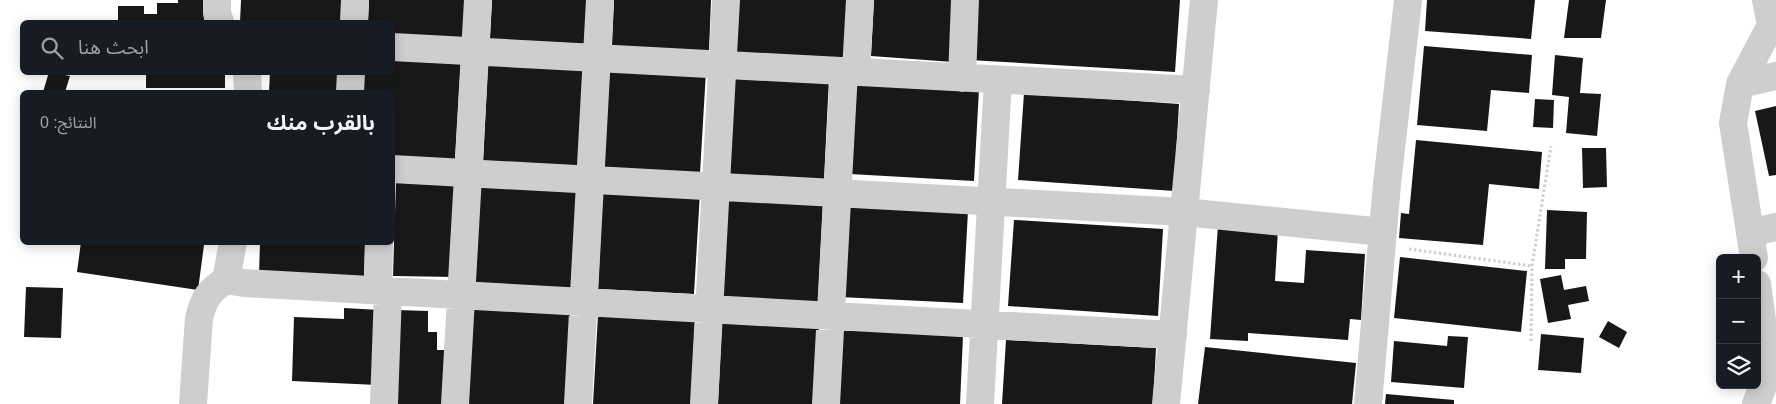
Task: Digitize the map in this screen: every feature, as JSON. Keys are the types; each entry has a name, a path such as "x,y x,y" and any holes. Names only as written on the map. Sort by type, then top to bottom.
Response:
{"street":[{"path":"217,0 217,13 219,20"},
{"path":"354,20 355,0"},
{"path":"455,404 478,0"},
{"path":"578,404 600,0"},
{"path":"704,404 726,0"},
{"path":"826,404 837,193 860,0"},
{"path":"962,78 965,0"},
{"path":"1166,404 1204,0"},
{"path":"1368,404 1386,184 1408,0"},
{"path":"1760,239 1733,124 1740,84 1771,25 1766,0"},
{"path":"395,47 1196,90"},
{"path":"246,75 248,90"},
{"path":"350,90 351,75"},
{"path":"1740,84 1776,76"},
{"path":"980,404 998,80"},
{"path":"395,169 1184,212 1382,238"},
{"path":"193,404 199,318 208,295 226,280 232,245"},
{"path":"379,245 383,292 384,404"},
{"path":"226,280 244,283 383,292 1173,335"},
{"path":"1756,404 1772,369 1760,299"}],"path":[{"path":"1531,341 1532,266 1551,146"},
{"path":"1382,238 1532,266"}],"building":[{"path":"178,0 205,0 204,20 118,20 118,6 144,6 144,14 157,14 157,3 178,3"},
{"path":"241,0 342,0 341,20 240,20"},
{"path":"369,0 466,0 464,38 395,34 395,20 368,20"},
{"path":"492,0 590,0 587,44 490,39"},
{"path":"614,0 711,0 709,51 612,46"},
{"path":"738,0 848,0 845,59 735,53"},
{"path":"874,0 957,0 953,62 871,56"},
{"path":"973,0 1180,0 1175,72 969,60"},
{"path":"1427,0 1535,0 1531,39 1425,31"},
{"path":"1569,0 1606,0 1601,38 1564,38"},
{"path":"1424,46 1532,55 1529,93 1491,90 1487,131 1417,125"},
{"path":"1555,55 1583,58 1580,93 1601,94 1597,136 1566,133 1569,97 1552,95"},
{"path":"395,56 461,59 455,161 395,158 395,90 362,90 363,75 395,75"},
{"path":"488,63 585,68 579,170 483,165"},
{"path":"609,66 706,71 700,173 603,168"},
{"path":"732,73 829,78 824,180 727,175"},
{"path":"48,75 70,76 66,90 44,90"},
{"path":"146,75 225,75 225,88 146,88"},
{"path":"270,75 339,75 338,90 269,90"},
{"path":"855,83 979,89 974,181 850,174"},
{"path":"1024,93 1179,104 1174,191 1018,180"},
{"path":"1535,99 1554,100 1553,128 1533,127"},
{"path":"1776,106 1776,175 1769,176 1755,111"},
{"path":"1416,140 1542,152 1539,189 1489,184 1483,245 1399,238 1401,213 1409,214"},
{"path":"1582,148 1606,148 1607,187 1583,188"},
{"path":"396,182 459,183 456,277 393,276"},
{"path":"480,182 577,187 572,289 475,284"},
{"path":"603,187 700,192 694,294 598,289"},
{"path":"726,196 823,201 818,302 721,297"},
{"path":"845,205 968,211 963,303 840,297"},
{"path":"1547,210 1587,212 1586,259 1565,259 1565,269 1545,269"},
{"path":"1014,220 1163,229 1158,316 1008,306"},
{"path":"1218,225 1278,229 1275,281 1304,283 1306,250 1365,254 1361,320 1350,319 1348,340 1248,333 1248,341 1210,339"},
{"path":"81,245 204,245 198,290 77,272"},
{"path":"260,245 365,245 364,277 259,274"},
{"path":"1400,257 1527,271 1521,332 1394,318"},
{"path":"1561,275 1564,290 1586,286 1589,301 1568,305 1571,319 1548,323 1540,279"},
{"path":"26,287 63,288 61,338 24,337"},
{"path":"344,308 380,310 377,385 292,381 294,317 344,319"},
{"path":"473,308 570,313 565,404 468,404"},
{"path":"397,310 428,311 428,332 437,332 437,350 447,350 445,404 393,404"},
{"path":"598,315 695,320 691,404 593,404"},
{"path":"1608,321 1627,332 1619,348 1599,337"},
{"path":"722,323 819,328 815,404 718,404"},
{"path":"840,329 963,336 960,404 836,404"},
{"path":"1541,334 1584,338 1581,373 1538,370"},
{"path":"1448,336 1468,337 1464,388 1391,382 1394,341 1447,346"},
{"path":"1006,340 1156,348 1153,404 1002,404"},
{"path":"1205,347 1356,363 1352,404 1198,404"},
{"path":"1386,394 1454,400 1454,404 1385,404"}]}
